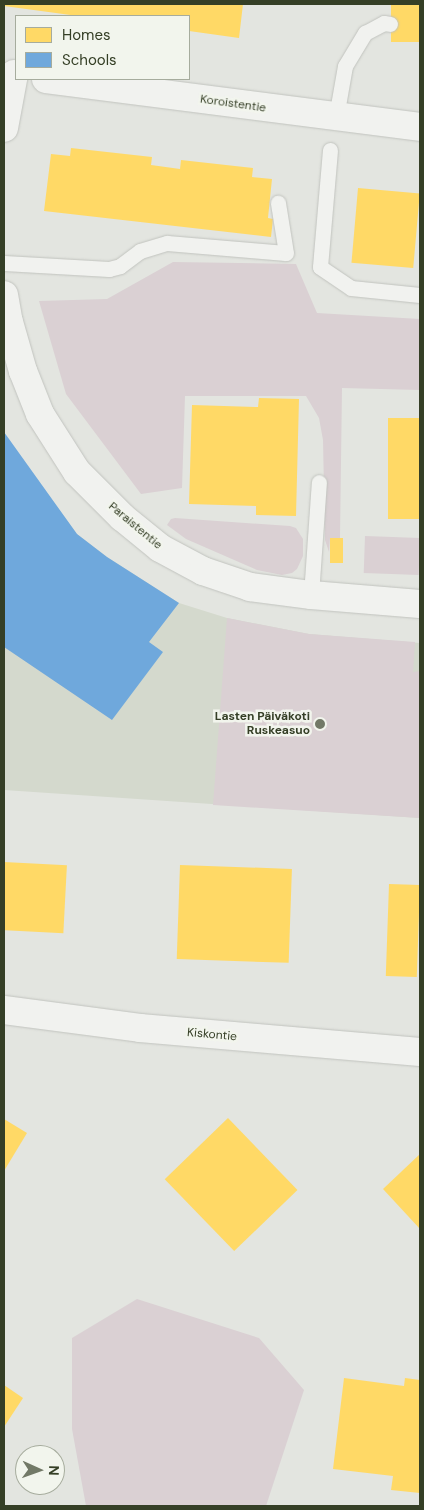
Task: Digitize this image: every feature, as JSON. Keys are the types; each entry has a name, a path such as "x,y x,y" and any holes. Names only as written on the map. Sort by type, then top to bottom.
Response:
{"street":[{"path":"4,128 11,74"},
{"name":"Koroistentie","path":"54,80 420,127"},
{"name":"Paraistentie","path":"4,295 23,371 40,414 77,472 122,517 160,548 203,571 250,587 310,595 420,604"},
{"name":"Kiskontie","path":"4,1010 140,1028 420,1052"}],"lane":[{"path":"336,117 345,66 365,33 384,24 390,24"},
{"path":"330,150 320,267 351,288 420,295"},
{"path":"4,263 109,269 120,266 140,251 167,243 286,253 278,203"},
{"path":"310,595 319,482"}],"shaded area":[{"path":"173,262 296,264 317,313 420,319 420,390 342,388 340,538 330,538 329,552 325,540 323,440 319,418 306,396 185,396 182,488 141,494 66,394 39,301 107,299"},
{"path":"4,431 6,437 77,534 107,557 179,603 227,618 309,634 420,643 420,818 4,790"},
{"path":"171,519 290,526 296,528 303,539 303,556 297,569 292,573 282,575 257,570 186,539 167,525"},
{"path":"365,536 420,538 419,575 364,573"},
{"name":"Lasten Päiväkoti Ruskeasuo","path":"227,618 309,634 415,642 413,672 420,671 420,818 213,805"},
{"path":"137,1299 259,1338 304,1390 266,1506 86,1506 72,1429 72,1338"}],"building: Homes":[{"path":"4,4 243,4 239,38 190,31 190,15 71,15 4,6"},
{"path":"391,4 420,4 420,42 391,42"},
{"path":"71,148 152,157 151,165 180,169 181,160 253,168 252,177 272,179 268,218 273,219 271,237 44,211 51,154 70,156"},
{"path":"358,188 420,193 413,268 351,263"},
{"path":"259,398 299,399 296,516 256,515 256,506 189,504 192,405 258,407"},
{"path":"388,418 420,418 420,519 388,519"},
{"path":"330,538 343,538 343,563 330,563"},
{"path":"4,862 67,865 63,933 4,930"},
{"path":"180,865 292,869 289,963 177,959"},
{"path":"389,884 420,885 417,977 386,976"},
{"path":"228,1118 297,1190 234,1251 165,1179"},
{"path":"4,1119 27,1133 4,1171"},
{"path":"420,1154 420,1229 383,1189"},
{"path":"344,1378 404,1386 405,1378 420,1380 420,1493 391,1490 393,1476 333,1469"},
{"path":"4,1385 23,1398 4,1427"}],"building: Schools":[{"path":"4,432 77,534 107,557 179,603 149,642 163,652 112,720 4,647"}],"place":[{"name":"Lasten Päiväkoti Ruskeasuo","path":"320,724"}]}
